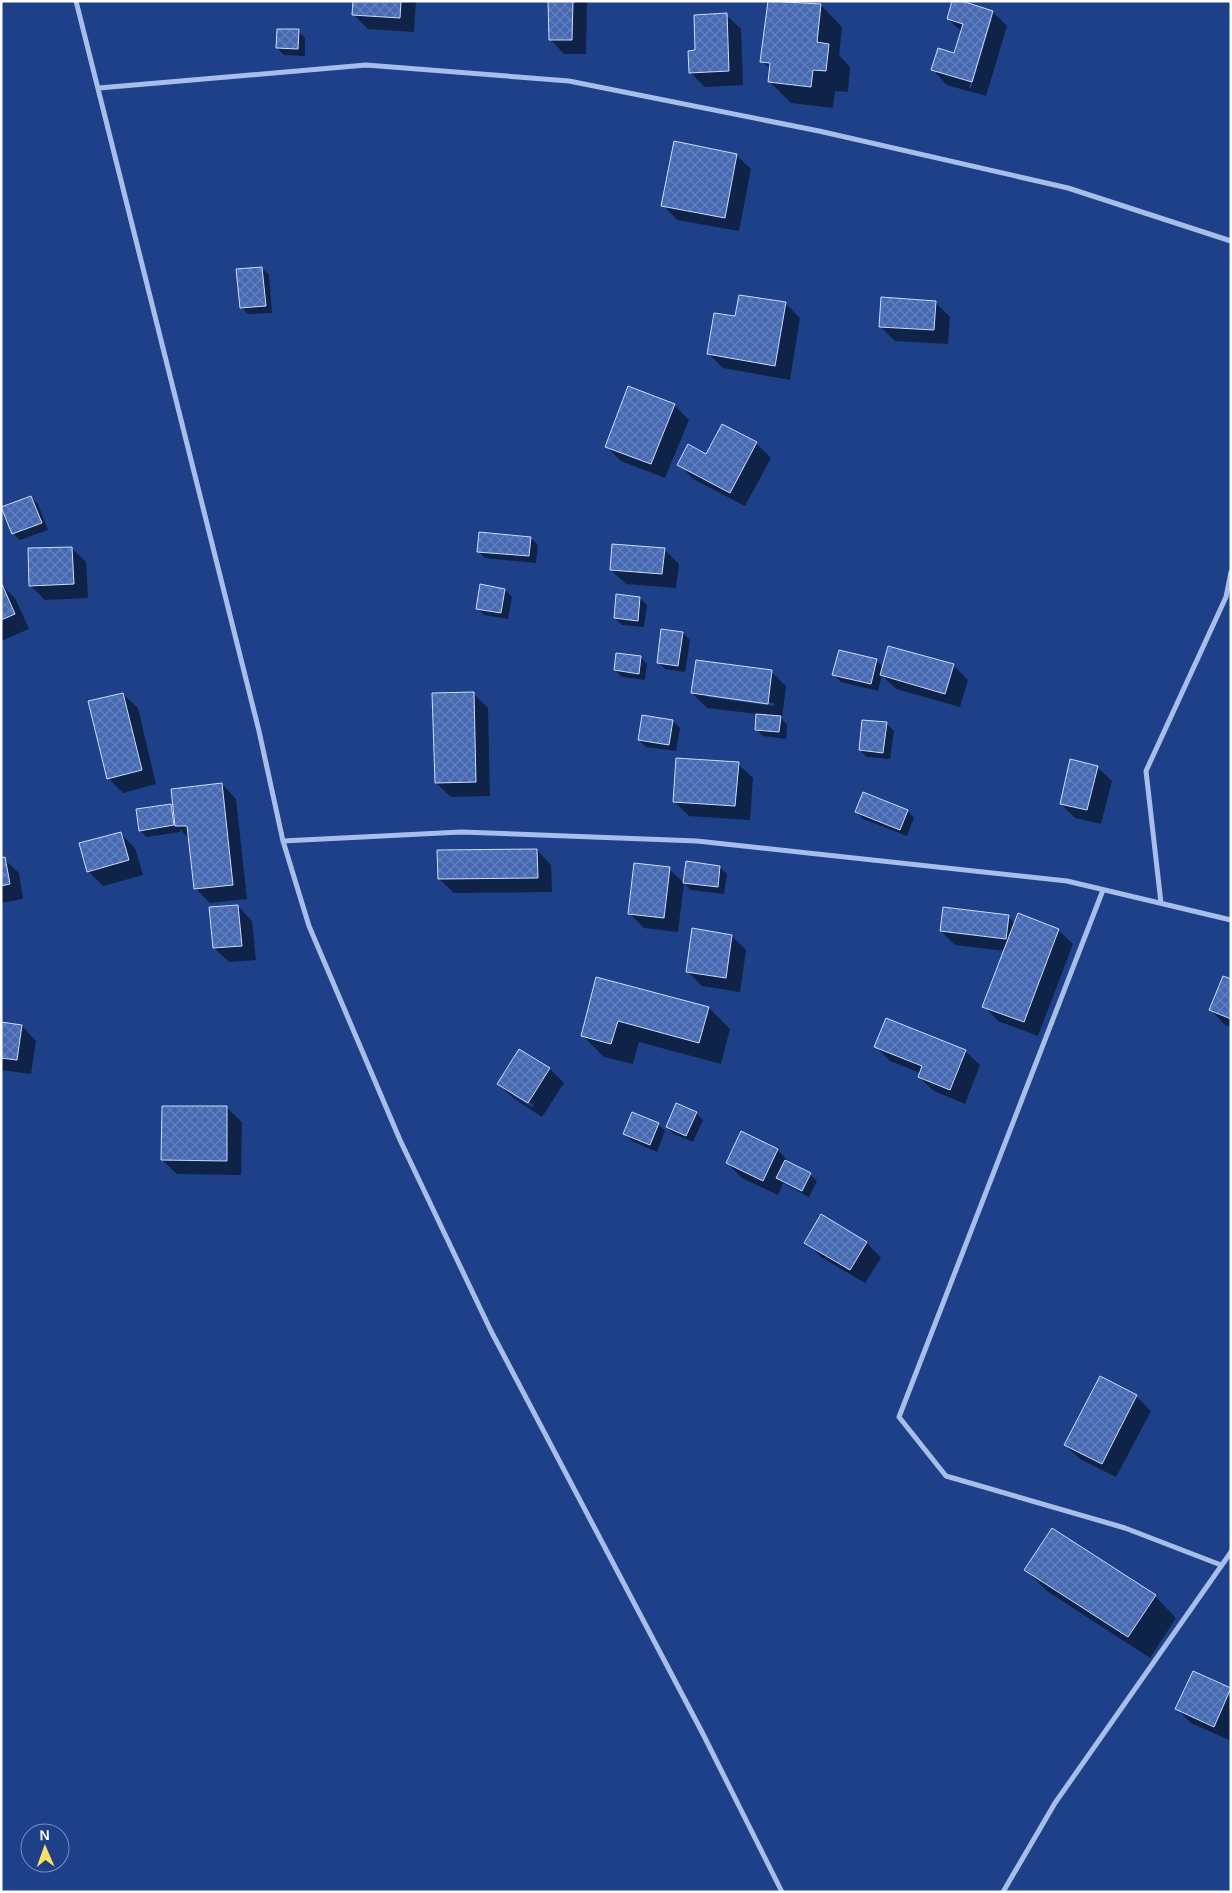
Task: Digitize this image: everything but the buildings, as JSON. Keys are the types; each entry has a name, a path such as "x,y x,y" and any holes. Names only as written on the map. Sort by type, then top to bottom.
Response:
{"street":[{"path":"76,1 209,539 259,731 283,841 309,926 400,1140 491,1331 703,1734 782,1892"},
{"path":"98,88 366,65 569,81 819,131 1068,188 1231,242"},
{"path":"1161,903 1146,771 1226,596 1231,572"},
{"path":"283,841 461,832 697,841 1066,881 1231,920"},
{"path":"1103,890 899,1417 946,1476 1126,1528 1221,1565"},
{"path":"1003,1892 1055,1803 1231,1552"}]}
